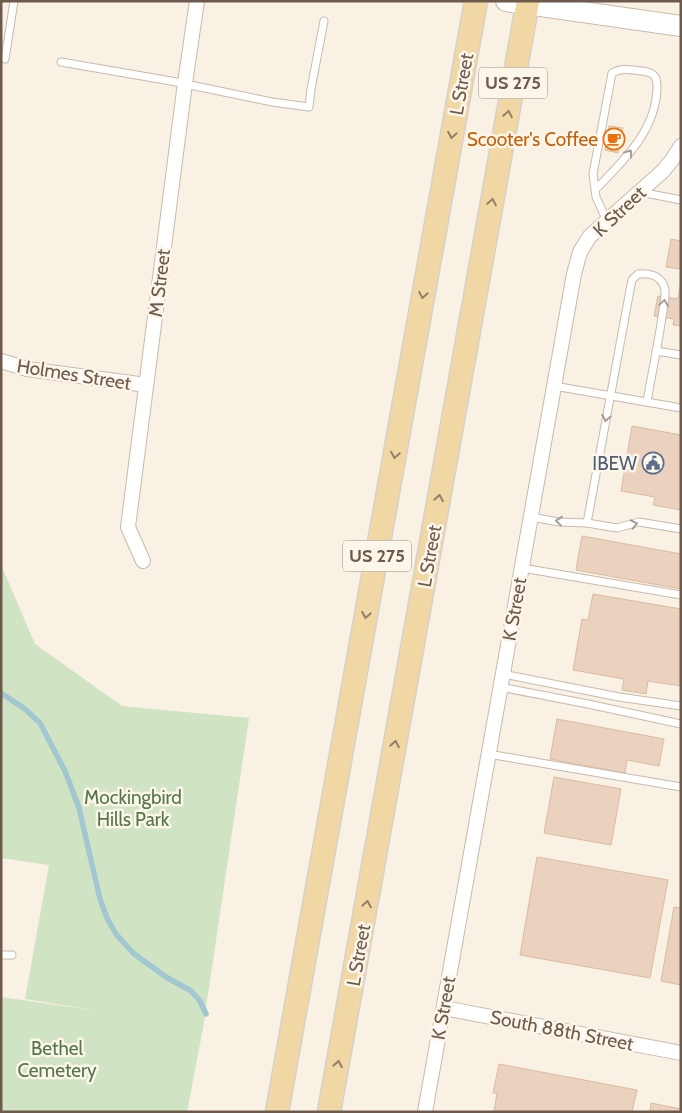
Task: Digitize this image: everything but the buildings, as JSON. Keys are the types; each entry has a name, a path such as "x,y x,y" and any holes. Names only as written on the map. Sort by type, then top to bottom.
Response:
{"main road":[{"name":"L Street","path":"278,1112 476,1"},
{"name":"L Street","path":"329,1112 528,3"}],"street":[{"name":"M Street","path":"143,562 128,527 197,1"},
{"path":"506,1 681,26"},
{"name":"K Street","path":"425,1112 574,274 580,252 590,236 663,171 681,146"},
{"name":"Holmes Street","path":"1,361 27,369 146,385"},
{"name":"South 88th Street","path":"444,1008 681,1053"}],"lane":[{"path":"5,59 14,1"},
{"path":"61,62 272,102 308,107 324,21"},
{"path":"596,189 626,158 646,129 655,107 657,92 657,81 655,76 649,72 624,69 612,73 594,174 596,197 607,221"},
{"path":"640,192 681,200"},
{"path":"587,523 632,280 638,274 648,274 660,279 664,286 665,294 647,402"},
{"path":"656,351 681,355"},
{"path":"554,386 681,408"},
{"path":"531,517 617,528 639,522 681,529"},
{"path":"522,568 681,595"},
{"path":"501,681 681,706"},
{"path":"501,681 588,704 681,724"},
{"path":"488,754 681,787"},
{"path":"1,955 12,956"}],"green space":[{"name":"Mockingbird Hills Park","path":"1,565 35,644 122,706 249,718 203,1028 187,1112 1,1112 1,997 105,1012 25,999 49,865 1,858"}],"waterway":[{"path":"1,693 25,709 40,723 65,771 79,808 100,899 107,918 116,934 133,953 166,977 191,991 200,1001 206,1014"}],"place":[{"name":"Scooter's Coffee","path":"614,139"},
{"name":"IBEW","path":"653,463"}],"park label":[{"name":"Bethel Cemetery","path":"57,1059"}]}
